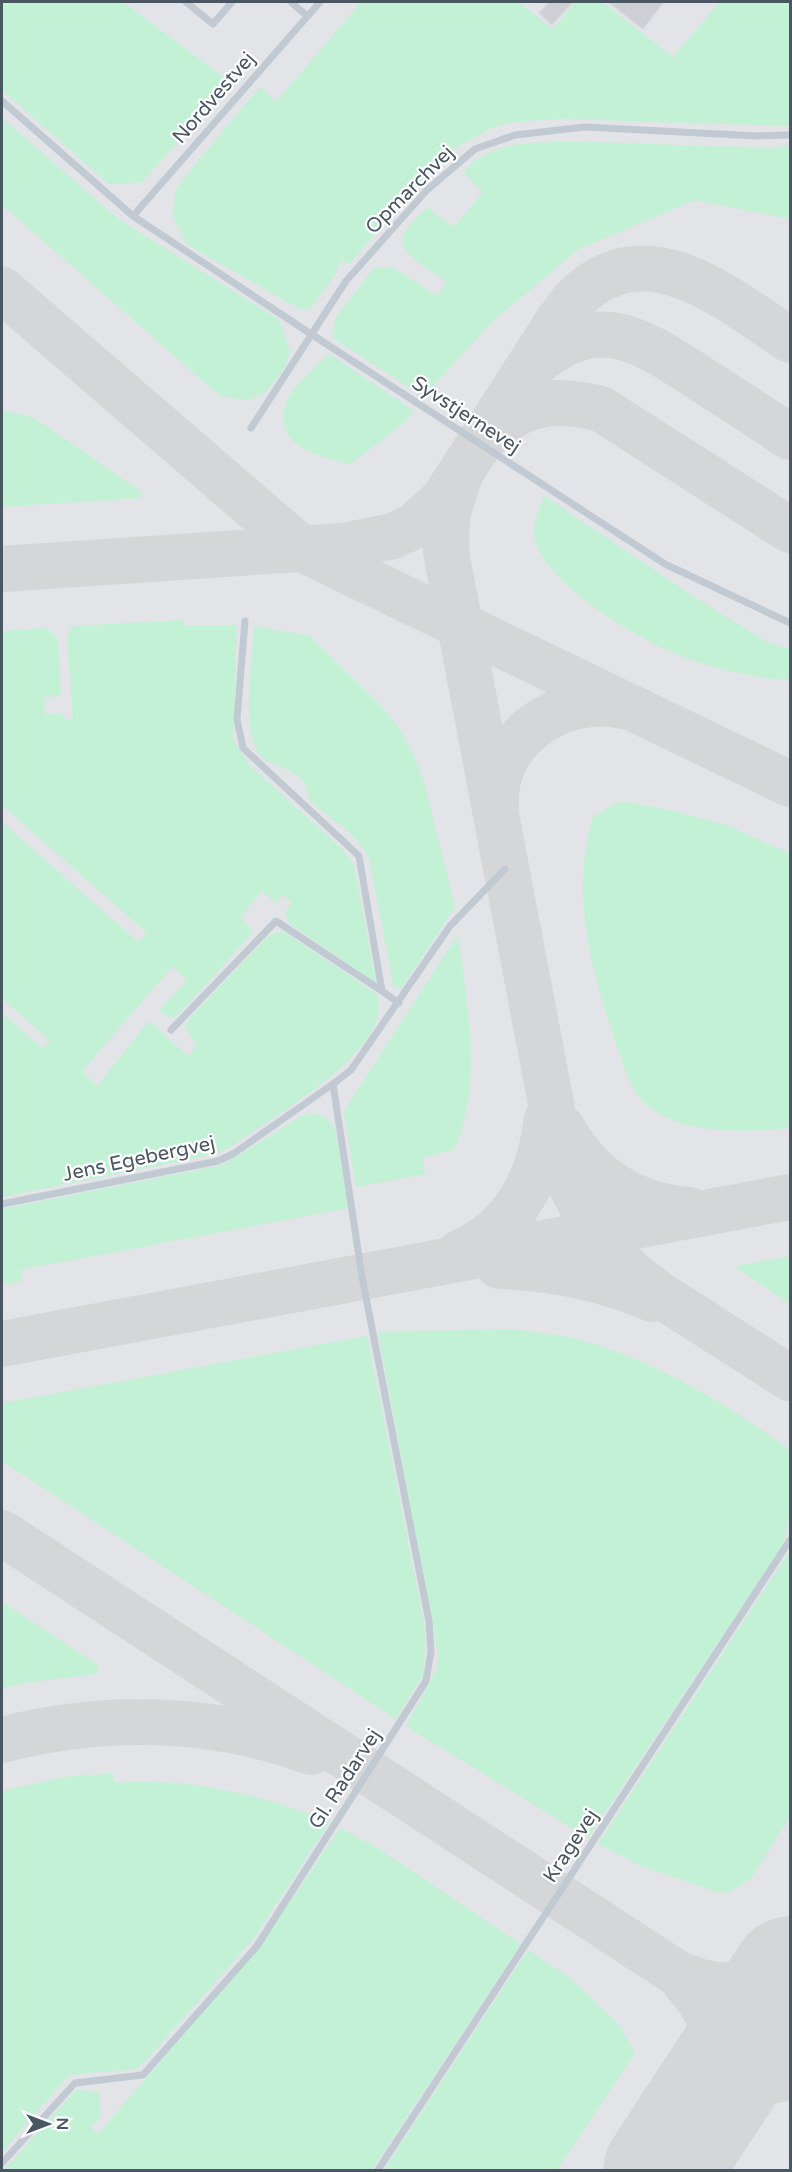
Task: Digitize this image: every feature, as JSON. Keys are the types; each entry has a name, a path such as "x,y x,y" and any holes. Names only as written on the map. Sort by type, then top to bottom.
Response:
{"lane":[{"path":"186,2 213,24 232,2"},
{"path":"291,2 308,16"},
{"name":"Nordvestvej","path":"133,216 320,2"},
{"name":"Syvstjernevej","path":"2,101 133,216 311,334 665,564 790,623"},
{"name":"Opmarchvej","path":"251,428 346,281 428,190 475,149 515,135 585,127 758,136 790,135"},
{"path":"245,621 237,719 243,748 359,856 382,992"},
{"name":"Jens Egebergvej","path":"2,1204 218,1161 233,1154 351,1070 450,926 505,868"},
{"path":"171,1030 276,921 399,1003"},
{"name":"Gl. Radarvej","path":"2,2163 75,2083 143,2075 256,1946 426,1681 431,1652 429,1621 362,1277 333,1084"},
{"name":"Kragevej","path":"378,2170 790,1540"}],"shaded area":[{"path":"2,2 790,2 790,2170 2,2170"}],"green space":[{"path":"2,2 123,2 231,83 141,183 109,184 2,90"},
{"path":"361,2 518,2 553,29 576,2 602,2 673,57 720,2 790,2 790,126 559,119 513,122 493,127 458,146 429,173 349,264 341,260 335,275 310,309 300,309 186,243 172,213 176,190 260,87 276,102"},
{"path":"2,118 117,218 279,320 290,351 285,367 265,393 249,400 220,396 2,205"},
{"path":"563,141 773,148 790,145 790,219 695,200 579,249 495,319 423,397 332,337 336,317 374,268 392,267 438,296 446,281 411,256 403,242 403,236 427,207 454,227 483,192 463,173 473,163 484,155 509,146"},
{"path":"329,354 414,411 403,424 350,464 323,457 299,446 290,438 284,427 288,399 301,381"},
{"path":"2,411 29,416 49,428 142,492 139,498 2,507"},
{"path":"544,496 693,596 767,642 790,649 790,680 734,672 679,655 639,636 592,605 569,587 551,568 539,549 534,527"},
{"path":"184,620 184,625 237,625 233,740 249,765 344,851 354,866 376,983 289,923 285,912 292,902 282,895 276,903 261,891 241,917 253,932 177,1016 169,1018 160,1009 187,981 173,966 82,1071 97,1086 149,1021 188,1056 197,1046 185,1027 189,1019 267,937 275,933 284,932 378,995 377,1019 366,1040 333,1075 230,1147 215,1154 2,1197 2,1013 43,1049 50,1041 2,998 2,822 138,942 147,933 2,805 2,631 46,628 58,639 61,696 44,697 45,715 63,713 65,720 73,718 67,635 73,626"},
{"path":"254,626 310,636 383,708 399,728 413,753 425,786 455,907 402,987 394,988 369,858 364,849 344,828 313,804 302,780 292,772 266,760 255,747 249,714"},
{"path":"627,802 674,811 729,826 790,854 790,1128 733,1130 693,1126 674,1121 657,1112 642,1101 633,1089 623,1066 592,960 587,932 583,875 586,846 593,817 616,803"},
{"path":"458,935 468,1016 470,1072 463,1125 454,1150 423,1157 425,1174 356,1187 344,1111"},
{"path":"314,1113 326,1117 335,1130 349,1208 20,1270 22,1281 2,1284 2,1209 223,1165 303,1115"},
{"path":"790,1256 790,1304 735,1267 741,1265"},
{"path":"507,1329 580,1340 636,1359 716,1401 790,1450 790,1509 784,1543 588,1838 406,1726 437,1669 437,1648 378,1332"},
{"path":"367,1336 425,1629 424,1673 396,1719 2,1461 2,1403"},
{"path":"790,1551 790,1817 751,1878 731,1891 720,1893 639,1865 598,1844"},
{"path":"2,1602 98,1665 97,1674 23,1683 2,1689"},
{"path":"113,1773 114,1782 143,1781 198,1785 276,1803 330,1821 254,1938 148,2058 136,2069 69,2075 2,2152 2,1791 65,1777"},
{"path":"340,1828 376,1847 521,1944 372,2170 4,2170 76,2090 99,2092 101,2117 90,2127 98,2134 261,1945"},
{"path":"528,1950 569,1977 618,2024 635,2053 557,2170 384,2170"}],"building":[{"path":"549,2 573,2 552,25 539,13"},
{"path":"608,2 664,2 643,29"}],"taxiway":[{"path":"2,569 343,546 393,536 414,526 443,500 558,321 578,296 605,277 632,269 660,270 688,278 715,291 790,340"},
{"path":"2,290 302,549 790,784"},
{"path":"532,366 556,349 577,339 598,335 618,336 637,342 678,364 790,437"},
{"path":"490,433 515,414 541,404 569,403 601,409 790,530"},
{"path":"460,475 447,515 446,552 564,1172 596,1233 628,1270 660,1295 790,1378"},
{"path":"496,803 498,780 506,758 519,740 536,725 556,713 577,706 600,703 623,706"},
{"path":"459,1253 479,1243 496,1230 522,1199 538,1161 547,1119"},
{"path":"563,1129 586,1162 616,1186 650,1203 689,1210"},
{"path":"2,1344 790,1197"},
{"path":"499,1266 577,1275 615,1285 652,1299"},
{"path":"2,1533 790,2047"},
{"path":"2,1740 79,1726 157,1722 235,1731 311,1752"},
{"path":"690,1978 717,1985 743,1984 768,1975 790,1959"},
{"path":"685,1983 694,1993 708,2017 715,2042 716,2056 712,2083 694,2122"},
{"path":"694,2122 728,2099 751,2087 790,2078"}],"runway":[{"path":"662,2170 790,1975"}]}
